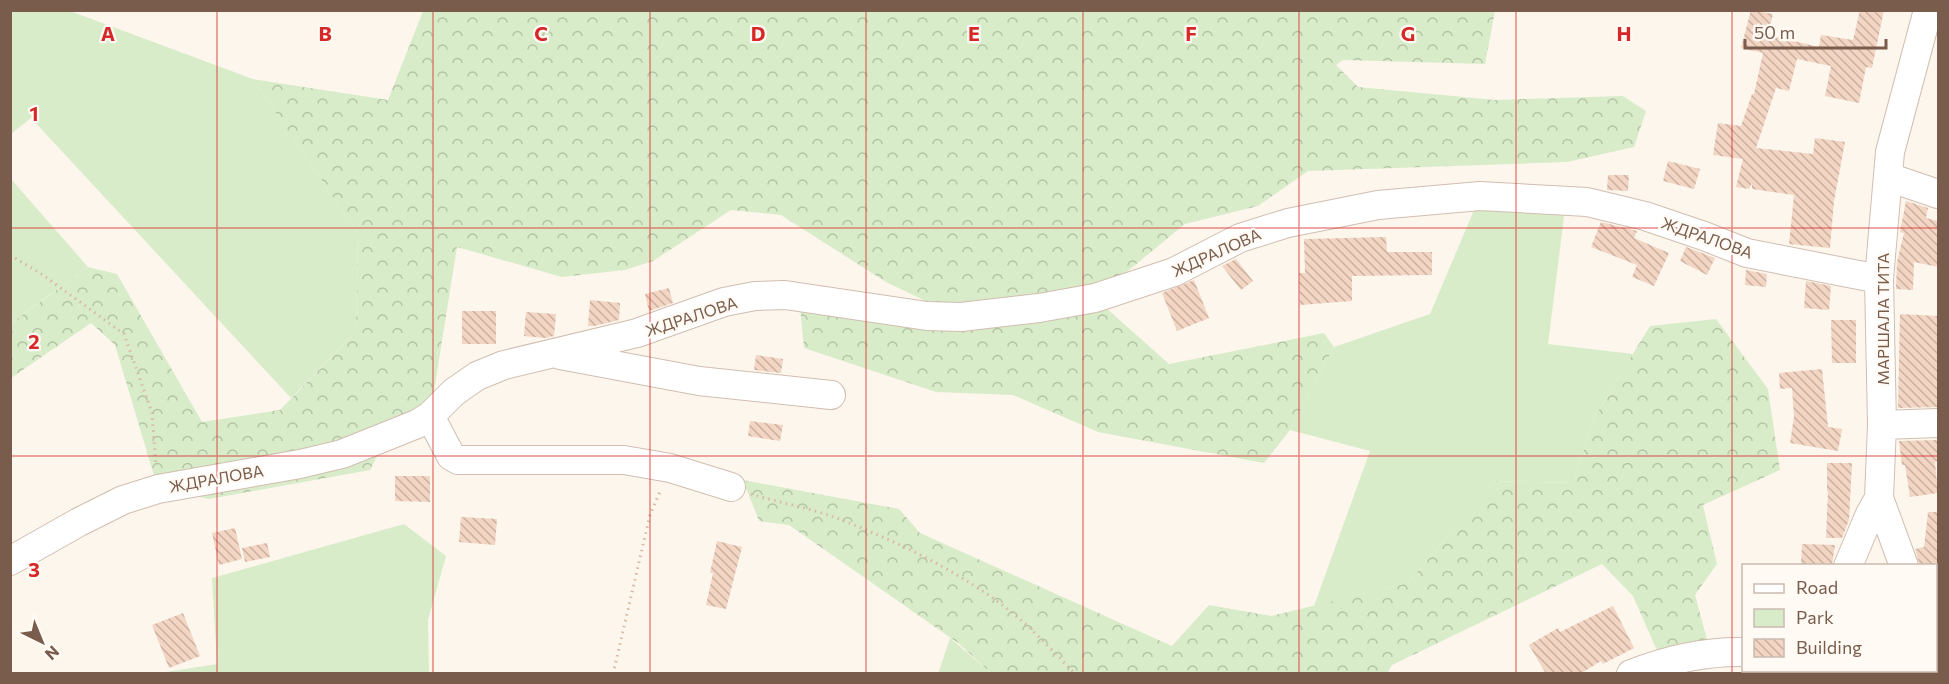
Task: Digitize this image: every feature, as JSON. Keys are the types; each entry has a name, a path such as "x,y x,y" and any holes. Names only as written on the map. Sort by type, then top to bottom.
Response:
{"street":[{"name":"МАРШАЛА ТИТА","path":"1879,498 1882,425 1879,279 1890,152 1928,10"},
{"path":"1888,177 1938,194"},
{"name":"ЖДРАЛОВА","path":"10,561 123,500 158,489 342,454 417,424 430,416 454,392 477,376 504,365 637,333 724,302 755,296 785,295 927,316 961,317 1050,306 1095,298 1174,272 1240,238 1288,223 1378,204 1480,196 1587,202 1645,216 1747,253 1879,279"},
{"name":"ЖДРАЛОВА","path":"555,353 601,364 699,381 831,395"},
{"path":"430,416 451,456 458,460 624,460 670,468 731,487"},
{"path":"1882,425 1938,423"},
{"path":"1849,564 1879,498"},
{"path":"1879,498 1903,564"},
{"path":"1631,674 1661,664 1705,654 1742,652"}],"path":[{"path":"10,255 43,275 124,334 152,413 158,489"},
{"path":"613,674 650,515 670,468"},
{"path":"731,487 837,518 894,542 949,570 1002,605 1075,674"}],"green space":[{"path":"11,11 70,11 253,79 358,234 356,332 291,398 31,118 11,134"},
{"path":"423,11 1495,11 1485,64 1343,60 1336,65 1358,87 1495,100 1623,96 1646,111 1634,147 1567,162 1308,171 1258,206 1185,224 1095,298 1169,364 1324,333 1334,347 1290,430 1264,463 1098,432 1013,395 936,392 804,348 799,297 959,317 886,282 781,215 731,210 653,261 625,270 562,277 457,247 430,416 386,438 370,470 209,499 158,489 115,345 91,323 11,378 10,324 88,267 117,274 202,422 280,410 356,332 358,234 253,79 388,100"},
{"path":"11,179 88,267 10,323"},
{"path":"1480,196 1566,201 1548,344 1633,354 1595,416 1573,483 1494,481 1408,583 1314,606 1370,451 1290,430 1334,347 1430,314"},
{"path":"1716,319 1768,389 1780,470 1703,505 1717,564 1695,595 1708,643 1658,653 1633,596 1602,564 1392,665 1387,674 991,673 958,643 789,525 759,521 743,480 899,509 920,533 1172,646 1209,605 1271,616 1408,583 1494,481 1573,483 1595,416 1650,326"},
{"path":"404,524 446,556 428,620 429,673 160,673 217,664 212,578"},
{"path":"950,638 991,673 938,674"}],"building":[{"path":"1751,10 1773,14 1768,35 1819,47 1821,35 1853,40 1860,10 1884,10 1872,68 1866,67 1859,103 1825,96 1831,66 1797,59 1789,91 1776,88 1756,148 1813,154 1815,138 1845,142 1834,201 1830,248 1789,244 1794,195 1752,189 1752,183 1749,189 1736,187 1743,159 1713,155 1718,123 1741,126 1752,94 1754,94 1763,53 1741,48"},
{"path":"1668,161 1700,169 1694,189 1663,181"},
{"path":"1608,175 1629,175 1628,191 1607,190"},
{"path":"1906,201 1928,208 1926,218 1938,221 1938,267 1914,262 1913,290 1896,289 1897,262 1904,233 1900,232"},
{"path":"1601,222 1637,231 1634,238 1669,253 1654,286 1632,277 1637,265 1591,247"},
{"path":"1386,237 1387,252 1432,252 1432,275 1352,276 1352,301 1300,305 1299,273 1305,273 1304,239"},
{"path":"1686,247 1715,258 1707,275 1680,261"},
{"path":"1236,259 1253,281 1241,290 1222,266"},
{"path":"1746,270 1767,274 1766,287 1745,285"},
{"path":"1194,280 1209,318 1177,331 1162,293"},
{"path":"1806,281 1831,286 1829,310 1804,308"},
{"path":"669,288 673,303 649,311 645,294"},
{"path":"590,300 620,303 619,320 588,326"},
{"path":"462,311 496,311 496,344 462,344"},
{"path":"526,312 556,314 554,336 545,338 524,336"},
{"path":"1900,314 1938,316 1938,407 1898,408"},
{"path":"1831,320 1856,320 1856,363 1832,363"},
{"path":"756,355 783,359 781,373 754,370"},
{"path":"1822,369 1828,427 1842,429 1838,451 1790,443 1794,416 1792,388 1780,389 1779,373"},
{"path":"750,421 783,425 780,441 748,436"},
{"path":"1938,440 1938,461 1935,462 1938,493 1910,497 1899,441"},
{"path":"1827,463 1852,463 1849,520 1842,538 1826,538"},
{"path":"395,476 430,476 430,502 395,501"},
{"path":"1928,512 1938,512 1938,566 1937,564 1919,564 1915,549 1924,547"},
{"path":"461,517 497,519 495,545 459,542"},
{"path":"235,528 242,559 219,565 212,533"},
{"path":"717,541 742,547 726,609 706,605"},
{"path":"267,543 270,557 245,562 242,548"},
{"path":"1802,544 1835,545 1832,564 1801,564"},
{"path":"1613,606 1634,648 1603,664 1601,661 1580,674 1546,674 1529,645 1558,628 1560,632"},
{"path":"183,613 200,656 169,668 152,625"}]}
